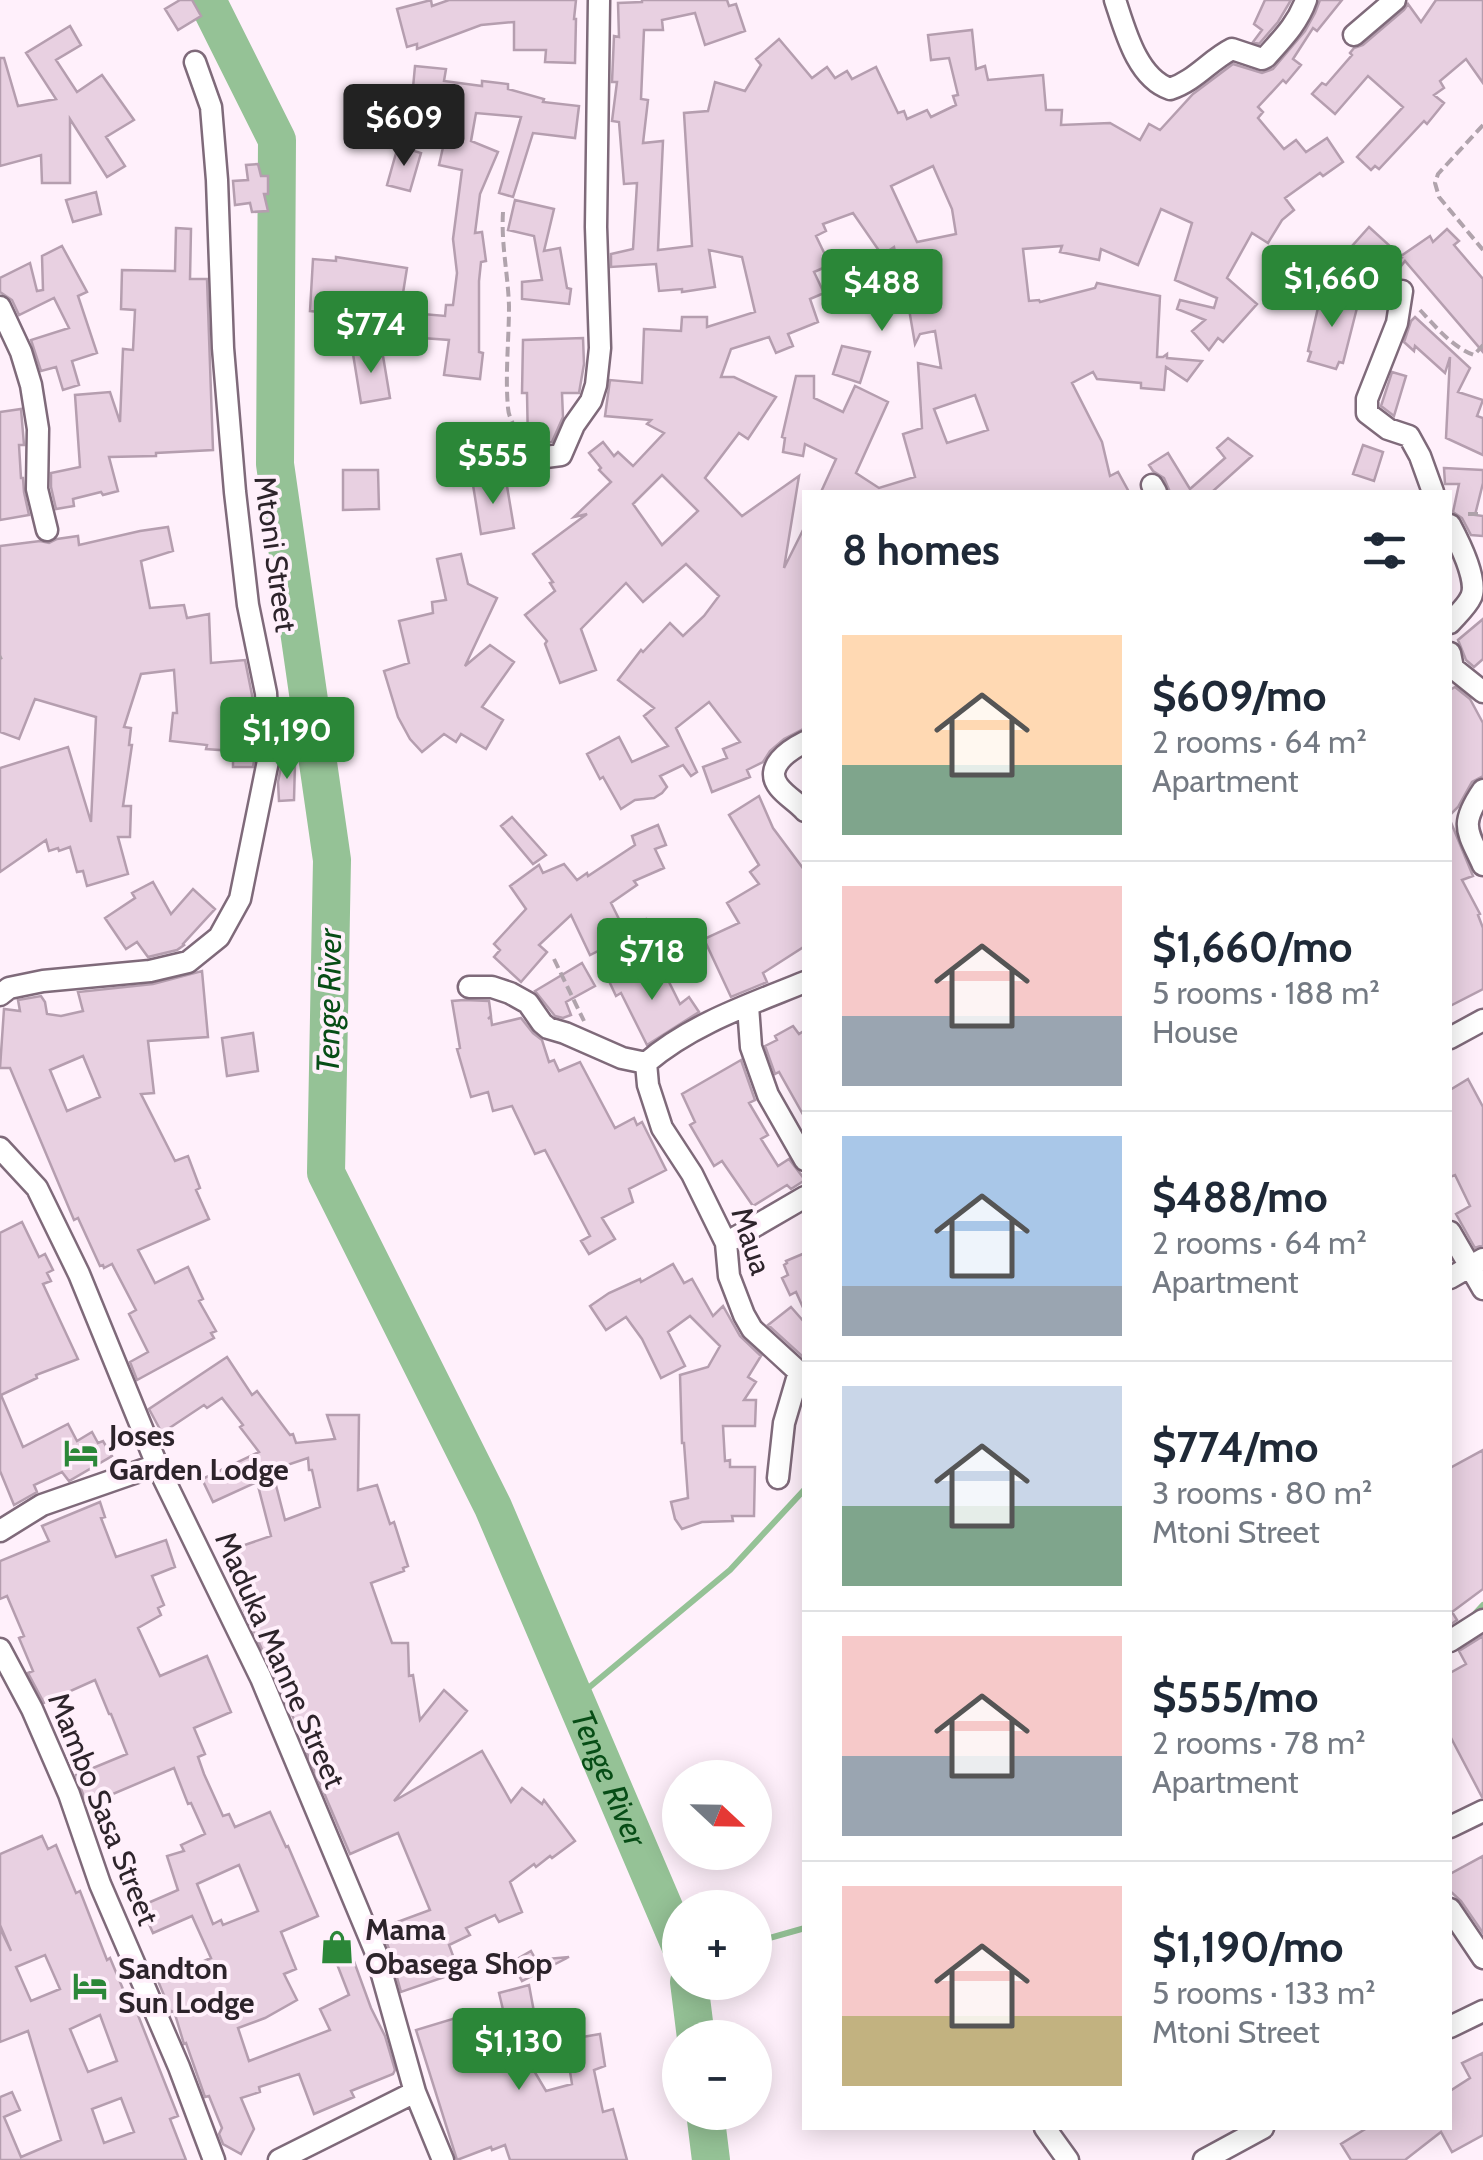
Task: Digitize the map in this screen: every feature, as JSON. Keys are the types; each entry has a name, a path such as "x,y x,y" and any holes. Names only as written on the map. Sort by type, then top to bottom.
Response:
{"street":[{"path":"530,459 561,455 596,386 600,348 596,227 599,0"},
{"path":"1115,0 1125,31 1145,69 1156,82 1170,89 1190,80 1232,49 1266,57 1292,27 1306,0"},
{"path":"1354,35 1395,0"},
{"name":"Mtoni Street","path":"0,995 9,988 43,981 150,971 188,962 219,936 240,899 244,882 269,756 266,693 248,605 235,492 223,348 212,106 195,62"},
{"path":"1402,291 1397,323 1367,399 1367,413 1388,429 1409,436 1433,490"},
{"path":"0,308 30,385 38,429 38,489 47,530"},
{"path":"1452,530 1474,590 1452,620"},
{"path":"1452,663 1483,692"},
{"path":"802,744 782,758 775,769 776,783 802,807"},
{"path":"1483,790 1459,819 1483,866"},
{"path":"469,987 492,987 522,998 548,1028 622,1058 646,1063 706,1024 802,983"},
{"path":"748,1006 751,1047 768,1096 802,1155"},
{"path":"1452,1037 1483,1020"},
{"name":"Maua","path":"646,1063 648,1085 662,1128 692,1174 726,1243 729,1276 752,1329 798,1370 784,1423 778,1478"},
{"name":"Maduka Manne Street","path":"0,1148 37,1188 79,1274 157,1465 261,1678 376,1953 415,2092 444,2160"},
{"path":"726,1243 802,1199"},
{"path":"1452,1234 1476,1262 1483,1289"},
{"path":"1452,1277 1476,1262"},
{"path":"0,1531 42,1506 157,1465"},
{"path":"1452,1641 1483,1620"},
{"name":"Mambo Sasa Street","path":"0,1649 32,1709 69,1794 100,1884 214,2160"},
{"path":"1452,1826 1483,1811"},
{"path":"1452,1913 1483,1958"},
{"path":"1452,2027 1483,2011"},
{"path":"280,2160 415,2092"},
{"path":"1046,2130 1068,2160"},
{"path":"1204,2160 1259,2130"}],"path":[{"path":"1483,125 1438,174 1435,184 1439,197 1483,250"},
{"path":"504,212 502,237 509,305 508,411 520,436 518,456 530,459"},
{"path":"1355,274 1402,291 1468,354 1474,355 1483,345"},
{"path":"554,959 582,1015 590,1045"}],"building":[{"path":"180,0 192,0 201,16 178,30 165,9"},
{"path":"431,0 432,6 449,0 576,0 575,63 545,62 546,50 514,50 514,22 481,25 417,49 417,44 407,47 397,9"},
{"path":"727,0 729,6 736,4 745,31 705,45 695,13 662,20 663,30 644,30 641,99 648,100 643,143 663,141 658,250 692,246 684,113 708,111 715,82 745,91 761,65 756,59 779,39 812,78 827,67 835,78 847,71 852,79 876,67 898,113 904,111 907,119 927,110 931,117 956,105 953,96 958,95 949,58 931,60 928,35 972,30 976,69 985,66 988,80 1043,75 1046,110 1062,110 1061,125 1110,123 1140,140 1149,124 1160,130 1193,94 1233,64 1262,73 1273,69 1305,31 1320,0 1342,0 1317,31 1313,28 1293,59 1301,65 1258,107 1263,112 1258,118 1284,149 1296,140 1306,152 1327,138 1343,162 1285,198 1294,210 1282,220 1268,243 1252,233 1227,278 1257,304 1223,342 1218,338 1209,350 1192,331 1205,320 1177,309 1180,300 1214,308 1217,298 1175,280 1192,223 1161,209 1138,265 1101,249 1099,260 1060,252 1062,246 1023,249 1029,301 1040,302 1095,288 1097,283 1160,296 1157,357 1167,354 1167,358 1202,361 1187,381 1166,367 1164,390 1141,388 1141,383 1097,379 1093,372 1072,383 1102,442 1110,476 1118,472 1128,490 822,490 836,459 805,444 803,456 783,452 782,437 796,376 814,376 814,398 843,412 855,386 888,402 856,473 879,488 915,477 903,434 922,428 918,363 941,368 935,331 920,334 915,344 909,309 897,312 894,296 904,295 894,247 882,255 853,213 823,224 826,231 816,236 830,265 814,272 824,293 810,299 818,322 788,334 793,346 776,353 769,337 731,349 721,377 734,377 776,397 748,439 739,433 705,478 742,516 799,476 784,568 802,532 802,730 784,739 763,762 747,770 750,777 712,792 703,767 727,758 723,749 740,742 709,702 676,728 697,772 691,776 683,765 660,776 667,787 662,793 635,800 621,809 587,754 619,737 632,762 668,746 644,716 654,708 618,680 641,650 670,623 683,636 719,596 686,564 643,602 626,583 581,629 596,670 560,683 547,641 525,615 555,591 533,554 587,514 574,517 611,482 589,453 603,442 614,456 618,452 633,466 664,433 647,424 651,420 605,416 610,380 642,383 644,329 681,331 682,317 707,317 707,327 755,312 742,257 709,250 715,287 682,292 659,291 656,264 611,267 611,254 633,249 637,183 624,184 619,122 612,121 617,82 612,82 614,36 619,37 618,3","holes":["933,166 952,209 956,234 917,242 891,186","975,395 988,430 947,443 934,409","662,475 698,511 662,545 633,504"]},
{"path":"1265,0 1291,0 1259,44 1253,42 1262,30 1254,24"},
{"path":"1436,0 1483,0 1483,83 1466,59 1440,81 1444,88 1434,95 1444,103 1427,124 1424,121 1379,169 1375,166 1371,170 1357,157 1403,107 1368,76 1335,114 1312,94 1322,83 1326,85 1354,48 1363,45 1408,4 1421,22"},
{"path":"70,26 81,45 56,60 77,92 102,75 134,120 106,137 125,166 107,177 70,119 70,183 42,183 41,155 0,166 0,58 4,58 18,106 56,99 26,53"},
{"path":"415,66 446,69 444,81 482,86 482,81 508,84 508,89 544,99 543,102 579,106 575,138 533,133 513,197 499,193 521,117 476,113 471,141 498,152 480,194 475,233 482,232 486,261 481,262 479,281 479,352 483,353 480,379 444,375 449,340 342,325 344,314 310,311 313,259 336,261 336,257 407,268 400,312 445,316 446,305 453,305 457,273 453,239 462,170 439,165 451,112 411,109"},
{"path":"398,146 421,153 410,191 387,185"},
{"path":"258,164 261,176 268,176 268,194 264,194 268,211 252,212 250,203 235,205 233,181 248,180 246,165"},
{"path":"96,192 101,214 73,222 66,200"},
{"path":"515,200 554,209 544,251 560,248 567,288 571,289 569,304 522,299 522,282 542,280 534,236 508,230"},
{"path":"1369,227 1403,258 1430,236 1433,242 1447,229 1459,241 1454,245 1483,279 1483,352 1405,261 1391,279 1353,245"},
{"path":"176,228 191,229 190,279 207,279 213,450 109,457 118,491 73,499 74,506 56,509 51,473 80,467 75,395 110,392 120,422 123,349 133,350 135,310 121,309 122,270 175,271"},
{"path":"62,246 87,292 78,296 97,353 72,361 79,385 63,390 56,367 41,371 31,340 69,328 54,298 19,315 12,300 0,292 0,278 30,263 37,291 43,290 42,256"},
{"path":"1326,292 1359,300 1343,363 1339,362 1336,369 1308,361 1320,299 1324,300"},
{"path":"1415,317 1470,368 1458,392 1483,400 1477,416 1483,418 1483,455 1446,438 1450,357 1445,373 1415,346 1414,351 1404,342"},
{"path":"583,338 579,393 562,393 563,417 552,442 528,445 527,393 522,393 523,340"},
{"path":"842,346 870,352 860,383 833,374"},
{"path":"382,350 390,398 361,403 353,354"},
{"path":"1392,372 1406,376 1394,416 1381,406"},
{"path":"21,409 21,478 29,515 0,520 0,412"},
{"path":"1228,438 1252,456 1214,490 1169,490 1164,478 1149,465 1168,453 1190,489 1225,458 1217,448"},
{"path":"1363,445 1383,452 1374,481 1353,474"},
{"path":"1444,468 1483,470 1475,515 1483,516 1483,536 1471,535 1462,518 1453,512 1459,484 1445,484"},
{"path":"343,470 378,470 379,509 343,510"},
{"path":"506,480 514,528 481,534 473,485"},
{"path":"168,527 173,551 141,561 150,608 184,605 187,618 209,614 211,663 245,660 252,695 253,767 233,767 233,751 170,741 173,713 177,713 174,670 141,674 124,727 131,728 132,745 123,806 131,806 130,837 118,837 128,874 87,886 83,871 77,872 70,847 49,851 46,840 0,872 0,768 68,747 91,822 96,717 35,699 19,739 0,732 0,546 49,543 78,536 79,545"},
{"path":"461,554 468,584 497,598 465,666 490,645 514,662 482,707 503,720 486,749 461,734 456,742 444,734 422,752 398,717 384,671 409,663 399,621 433,613 432,602 446,600 437,559"},
{"path":"1483,619 1483,659 1474,667 1466,660 1458,640"},
{"path":"1455,687 1470,699 1483,723 1483,776 1472,782 1452,813"},
{"path":"282,762 295,763 294,800 279,801"},
{"path":"759,796 773,828 802,867 802,948 763,973 767,982 731,997 704,939 739,923 727,903 759,884 750,872 759,865 729,815"},
{"path":"512,817 546,855 533,864 501,826"},
{"path":"658,825 666,845 655,849 664,868 634,881 637,885 611,903 624,929 646,919 655,936 631,947 626,937 590,955 571,915 539,945 547,952 521,982 494,957 500,950 494,944 526,909 510,886 539,865 543,873 564,864 577,880 587,873 588,876 635,845 632,836"},
{"path":"1452,825 1473,876 1462,880 1483,928 1483,989 1452,1005"},
{"path":"153,882 171,914 193,889 215,909 184,945 148,957 137,942 126,949 105,918 135,898 132,893"},
{"path":"691,926 705,953 677,967 663,941"},
{"path":"582,963 595,986 566,1002 571,1015 555,1016 535,991"},
{"path":"637,966 642,979 662,968 680,1004 689,997 699,1012 647,1045 621,993 616,996 609,981"},
{"path":"202,971 208,1037 148,1041 154,1093 141,1094 175,1161 188,1156 200,1188 196,1190 209,1219 138,1250 155,1283 188,1267 203,1299 199,1301 216,1331 211,1333 214,1338 137,1380 130,1362 148,1352 129,1314 136,1310 112,1264 100,1266 78,1218 74,1220 10,1068 0,1068 4,1009 20,1011 18,1000 41,996 47,1014 61,1016 83,1011 78,992 153,984","holes":["83,1056 100,1097 67,1111 50,1070"]},
{"path":"452,1001 489,1001 488,1019 491,1017 492,1025 521,1018 542,1040 549,1062 554,1060 559,1071 580,1062 615,1128 634,1118 637,1125 642,1122 666,1170 629,1189 633,1202 602,1218 615,1239 589,1254 581,1241 590,1236 545,1150 535,1154 512,1106 493,1111 488,1092 471,1097 457,1049 460,1048"},
{"path":"793,1026 799,1034 802,1032 802,1113 779,1072 775,1074 765,1046 777,1040 775,1036"},
{"path":"253,1033 258,1071 227,1076 222,1038"},
{"path":"741,1060 755,1100 749,1103 768,1135 761,1139 778,1166 789,1159 802,1182 791,1189 787,1185 753,1206 722,1161 714,1166 690,1125 695,1122 682,1094"},
{"path":"1468,1079 1483,1107 1483,1245 1475,1248 1456,1214 1470,1206 1455,1175 1452,1176 1452,1089"},
{"path":"22,1222 39,1257 45,1254 53,1270 47,1273 51,1281 43,1284 78,1359 36,1375 37,1378 1,1395 23,1447 68,1424 77,1441 92,1432 112,1456 69,1481 62,1472 34,1485 37,1492 14,1505 0,1471 0,1233"},
{"path":"802,1254 802,1305 796,1292 790,1295 782,1278 788,1275 786,1261"},
{"path":"673,1264 684,1283 692,1279 713,1316 723,1306 740,1336 761,1356 748,1377 756,1382 744,1400 756,1400 755,1426 723,1426 725,1461 730,1460 730,1467 755,1467 754,1516 732,1516 733,1521 702,1522 682,1529 671,1502 688,1498 680,1375 708,1367 720,1346 690,1316 668,1332 685,1366 661,1378 626,1317 606,1330 590,1306 609,1293 640,1279 641,1282"},
{"path":"791,1307 802,1320 802,1356 768,1325"},
{"path":"227,1357 252,1395 257,1391 296,1443 335,1439 327,1415 359,1415 358,1490 377,1485 408,1566 371,1583 392,1643 408,1643 409,1676 413,1675 420,1720 444,1690 467,1711 394,1801 482,1751 511,1802 522,1788 542,1804 544,1800 575,1841 510,1882 522,1912 499,1922 495,1915 466,1928 470,1935 449,1945 459,1972 401,1992 381,1928 430,1910 398,1833 350,1854 309,1752 238,1597 224,1552 271,1536 257,1482 213,1502 202,1479 259,1452 222,1398 207,1408 204,1405 162,1433 149,1409","holes":["308,1458 320,1507 285,1520 272,1470"]},
{"path":"1483,1450 1483,1589 1452,1612 1452,1467"},
{"path":"100,1502 105,1517 101,1518 116,1557 166,1540 175,1567 152,1576 164,1605 158,1608 161,1615 138,1628 160,1676 207,1656 231,1712 194,1728 205,1754 198,1757 204,1774 223,1816 229,1814 235,1827 270,1812 318,1916 281,1932 296,1969 284,1974 297,2000 238,2028 249,2061 330,2030 320,2009 349,1995 328,1941 344,1934 385,2036 393,2074 351,2091 354,2097 314,2114 299,2074 259,2087 260,2092 241,2098 254,2129 241,2154 223,2144 219,2134 222,2128 209,2096 205,2097 174,2011 171,2012 158,1981 211,1958 192,1916 153,1933 141,1906 178,1890 167,1856 184,1851 181,1845 205,1834 174,1768 87,1805 76,1775 127,1754 111,1714 95,1680 44,1703 28,1673 33,1671 19,1638 24,1636 7,1596 0,1599 0,1561 49,1541 42,1526","holes":["239,1865 258,1911 223,1925 221,1920 213,1924 197,1884"]},
{"path":"1483,1636 1483,1797 1452,1740 1452,1672 1466,1664 1459,1651"},
{"path":"42,1836 48,1849 56,1845 76,1893 80,1891 107,1960 110,1958 128,2001 132,2000 178,2116 170,2119 186,2160 0,2160 0,2097 12,2092 20,2110 4,2117 21,2157 61,2140 28,2031 0,2042 0,1928 11,1951 0,1925 0,1854","holes":["45,1955 60,1989 31,2001 16,1967","100,2015 117,2061 88,2072 70,2029","121,2098 134,2132 104,2143 92,2109"]},
{"path":"1483,1856 1483,1933 1452,1893 1452,1873"},
{"path":"531,1951 536,1960 569,1957 522,1981 512,1962"},
{"path":"529,1985 542,2055 527,2059 546,2091 572,2084 565,2040 600,2034 605,2066 594,2070 603,2112 613,2109 627,2160 510,2160 505,2145 457,2160 416,2030 469,2014 475,2032 470,2034 482,2071 512,2059 499,1993"},
{"path":"1483,2053 1483,2135 1452,2152 1441,2132 1405,2160 1351,2160 1341,2144 1364,2130 1452,2130 1452,2090 1470,2078 1462,2063"}],"waterway":[{"name":"Tenge River","path":"207,0 277,140 275,464 332,860 326,1173 493,1507 662,1903"},
{"path":"574,1700 730,1570 802,1492"},
{"path":"1470,1619 1483,1605"},
{"path":"772,1937 802,1929"},
{"name":"Tenge River","path":"691,2000 694,2020"},
{"name":"Tenge River","path":"707,2130 711,2160"}],"place":[{"name":"Joses Garden Lodge","path":"81,1453"},
{"name":"Mama Obasega Shop","path":"337,1947"},
{"name":"Sandton Sun Lodge","path":"90,1986"}]}
